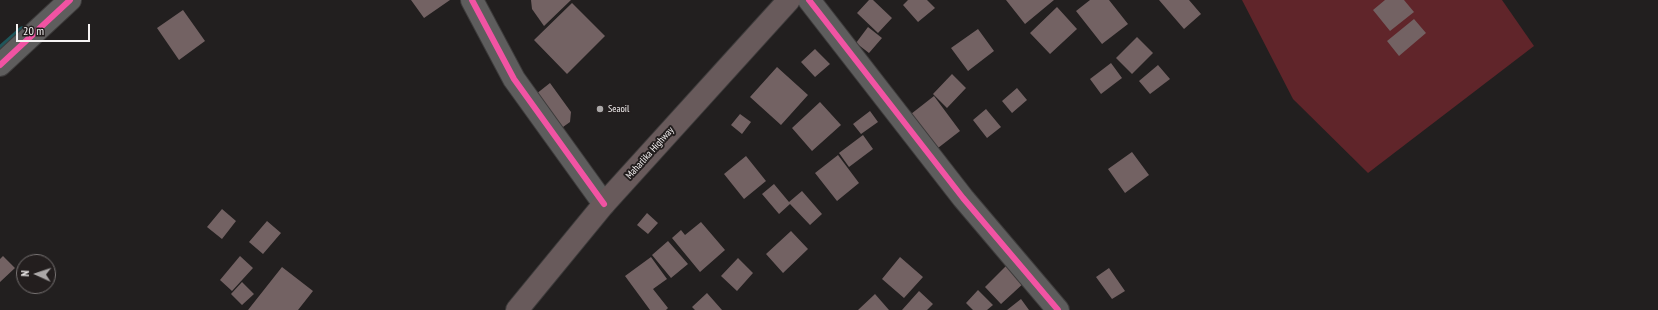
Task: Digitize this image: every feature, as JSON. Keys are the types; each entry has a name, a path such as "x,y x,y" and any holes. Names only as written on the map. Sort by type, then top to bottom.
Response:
{"highway":[{"name":"Maharlika Highway","path":"517,310 604,204 789,0"}],"street":[{"path":"0,65 70,0"},
{"path":"472,0 514,80 604,204"},
{"path":"808,0 963,198 1058,310"}],"shaded area":[{"path":"1242,0 1502,0 1534,46 1368,173 1293,99"}],"building":[{"path":"411,0 450,0 424,18"},
{"path":"531,0 571,0 544,26 532,9"},
{"path":"869,0 873,0 892,18 878,33 857,13"},
{"path":"908,0 927,0 935,8 918,22 903,5"},
{"path":"1006,0 1054,0 1025,24"},
{"path":"1090,0 1109,0 1128,24 1102,44 1076,11"},
{"path":"1159,0 1189,0 1201,14 1184,29"},
{"path":"1385,0 1404,0 1414,12 1390,31 1373,10"},
{"path":"572,3 605,36 567,74 534,40"},
{"path":"1057,7 1077,29 1050,54 1030,33"},
{"path":"183,10 205,41 179,60 157,28"},
{"path":"1414,19 1426,33 1399,56 1387,41"},
{"path":"868,27 882,38 869,53 856,43"},
{"path":"978,29 994,51 968,71 951,48"},
{"path":"1137,37 1153,53 1132,74 1116,58"},
{"path":"815,49 830,64 815,77 801,62"},
{"path":"1111,63 1122,78 1101,94 1090,79"},
{"path":"1158,65 1170,79 1150,94 1139,81"},
{"path":"777,67 808,95 781,125 750,97"},
{"path":"952,74 966,88 947,108 933,94"},
{"path":"550,83 571,112 570,122 556,132 531,98"},
{"path":"1017,88 1027,100 1012,113 1002,101"},
{"path":"934,96 960,131 938,148 911,114"},
{"path":"820,102 841,125 812,151 792,128"},
{"path":"986,109 1001,127 987,138 973,120"},
{"path":"870,111 878,122 861,134 853,124"},
{"path":"740,114 751,122 742,134 731,125"},
{"path":"863,135 873,149 849,167 839,153"},
{"path":"1132,152 1149,175 1125,193 1108,169"},
{"path":"838,155 859,183 837,201 815,173"},
{"path":"746,156 766,181 744,199 724,174"},
{"path":"774,184 789,202 802,191 822,214 810,225 790,204 779,214 762,194"},
{"path":"222,209 236,221 222,239 207,227"},
{"path":"647,213 658,223 648,234 637,225"},
{"path":"267,221 281,233 263,254 249,242"},
{"path":"701,222 725,250 700,272 672,238 681,230 685,235"},
{"path":"791,231 808,249 783,273 766,254"},
{"path":"668,241 688,264 671,278 652,255"},
{"path":"3,256 15,268 0,282 0,259"},
{"path":"240,256 253,268 232,291 220,280"},
{"path":"651,257 667,279 653,289 668,308 666,310 650,310 625,276"},
{"path":"900,257 923,277 904,298 882,279"},
{"path":"738,258 753,273 737,291 721,276"},
{"path":"1008,264 1025,282 1001,304 985,287"},
{"path":"282,267 313,291 298,310 248,310"},
{"path":"1109,268 1125,291 1112,299 1096,277"},
{"path":"242,282 254,294 242,305 231,294"},
{"path":"978,290 993,305 987,310 973,310 966,303"},
{"path":"919,291 933,304 927,310 902,310"},
{"path":"707,293 722,310 695,310 692,307"},
{"path":"875,294 889,310 858,310"},
{"path":"1021,299 1029,310 1007,310"}],"waterway":[{"path":"0,49 22,30"}],"cycle path":[{"path":"0,65 70,0"},
{"path":"472,0 514,79 604,204"},
{"path":"809,0 963,198 1058,310"}],"place":[{"name":"Seaoil","path":"600,109"}]}
